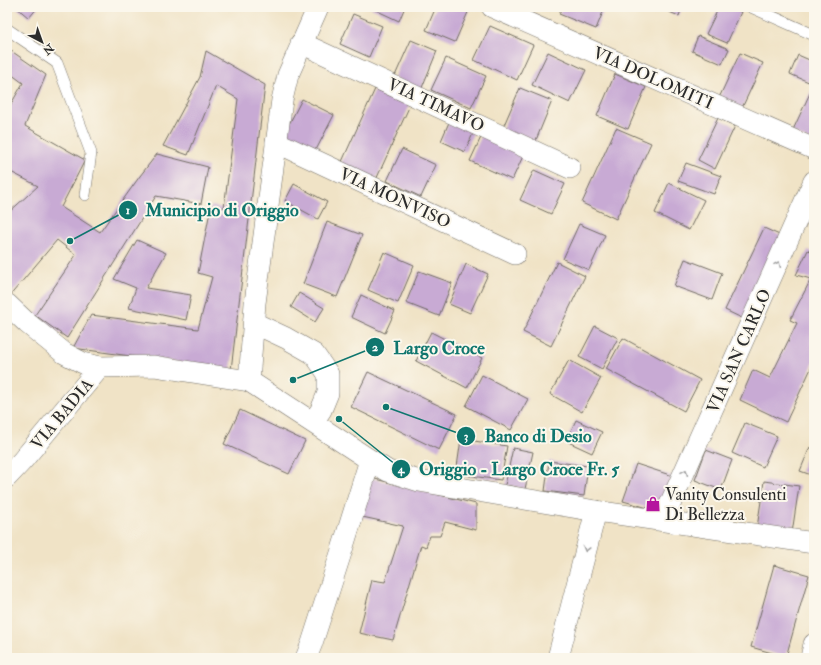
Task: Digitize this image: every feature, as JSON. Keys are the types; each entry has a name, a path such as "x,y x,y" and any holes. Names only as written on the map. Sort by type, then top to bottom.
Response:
{"street":[{"path":"249,381 254,322 276,142 288,75 318,7"},
{"name":"VIA DOLOMITI","path":"492,7 814,149"},
{"name":"VIA TIMAVO","path":"301,43 570,168"},
{"name":"VIA MONVISO","path":"276,142 515,254"},
{"name":"VIA SAN CARLO","path":"664,520 806,222 814,181"},
{"path":"7,304 27,323 64,353 83,363 100,367 154,366 249,381 313,422 345,445 388,471 419,480 596,511 814,543"},
{"path":"254,322 314,354 328,374 328,393 321,410 313,422"},
{"name":"VIA BADIA","path":"7,477 15,456 100,367"},
{"path":"306,658 370,460"},
{"path":"558,658 596,511"},
{"path":"811,658 814,644"}],"lane":[{"path":"751,7 814,35"},
{"path":"7,29 57,63 91,153 85,196"}],"building":[{"path":"16,7 38,7 29,18"},
{"path":"369,7 405,7 399,21"},
{"path":"436,7 462,7 469,10 455,42 426,30"},
{"path":"562,7 605,7 596,29 559,14"},
{"path":"657,7 682,7 679,16"},
{"path":"719,7 731,7 741,12 727,43 706,34"},
{"path":"353,14 382,26 369,57 340,44"},
{"path":"490,26 533,45 517,80 474,60"},
{"path":"698,36 729,49 722,64 692,51"},
{"path":"411,40 437,51 421,90 394,78"},
{"path":"7,48 46,75 25,126 85,160 61,207 100,232 157,154 208,167 201,204 156,196 67,338 35,315 76,255 57,240 8,298 7,296 7,214 38,186 7,170 7,111 23,83 7,71"},
{"path":"206,51 265,85 231,370 73,348 91,315 198,329 212,277 198,273 211,206 224,208 238,99 216,86 188,155 163,146 200,77"},
{"path":"548,52 586,70 570,103 532,85"},
{"path":"740,53 763,63 741,110 718,100"},
{"path":"798,55 814,62 814,77 811,83 790,74"},
{"path":"446,58 486,76 471,108 431,90"},
{"path":"615,74 646,87 628,129 597,116"},
{"path":"520,88 552,101 534,145 501,132"},
{"path":"375,89 410,105 375,182 340,166"},
{"path":"811,91 814,92 814,143 792,132"},
{"path":"302,99 334,115 315,152 283,136"},
{"path":"718,118 735,126 715,169 698,160"},
{"path":"450,120 474,131 465,152 441,141"},
{"path":"616,128 651,143 616,219 582,203"},
{"path":"482,135 524,154 512,180 470,161"},
{"path":"402,149 436,165 421,197 387,181"},
{"path":"686,163 721,176 714,194 678,181"},
{"path":"534,170 565,184 551,214 520,200"},
{"path":"669,183 704,200 689,230 655,213"},
{"path":"294,184 327,202 318,219 285,201"},
{"path":"327,222 362,235 337,297 303,284"},
{"path":"579,224 605,235 589,270 563,259"},
{"path":"764,228 786,238 746,320 725,310"},
{"path":"137,240 166,253 146,288 191,295 186,320 129,308 136,288 114,279"},
{"path":"808,250 814,252 814,362 786,422 740,400 753,370 770,378 797,323 790,320 811,279 796,275"},
{"path":"384,252 414,265 398,303 368,290"},
{"path":"685,259 722,273 712,300 674,286"},
{"path":"557,262 585,276 551,346 523,332"},
{"path":"466,264 488,274 470,313 449,304"},
{"path":"419,271 452,283 439,316 406,303"},
{"path":"299,293 324,308 315,322 291,307"},
{"path":"361,295 395,311 385,333 351,317"},
{"path":"595,326 618,338 602,369 579,357"},
{"path":"431,332 482,358 467,388 416,361"},
{"path":"623,338 700,380 684,411 606,369"},
{"path":"569,360 601,378 582,412 550,394"},
{"path":"368,372 457,414 439,450 351,407"},
{"path":"482,375 528,399 511,430 466,406"},
{"path":"240,410 305,441 289,474 224,444"},
{"path":"576,420 602,432 592,453 566,441"},
{"path":"745,423 777,436 763,467 732,453"},
{"path":"461,439 507,446 501,480 456,474"},
{"path":"810,447 814,448 814,476 800,471"},
{"path":"513,448 533,452 525,489 505,485"},
{"path":"706,450 732,460 721,490 695,480"},
{"path":"549,461 588,466 584,496 545,491"},
{"path":"636,464 673,476 659,511 623,501"},
{"path":"371,478 476,504 476,530 445,522 440,536 430,536 426,547 421,545 393,640 359,633 372,580 385,582 403,526 358,516"},
{"path":"764,481 799,486 792,533 757,528"},
{"path":"774,565 809,575 786,657 751,647"}],"place":[{"name":"Municipio di Origgio","path":"70,241"},
{"name":"Largo Croce","path":"293,380"},
{"name":"Banco di Desio","path":"386,407"},
{"name":"Origgio - Largo Croce Fr. 5","path":"339,419"},
{"name":"Vanity Consulenti Di Bellezza","path":"653,504"}]}
